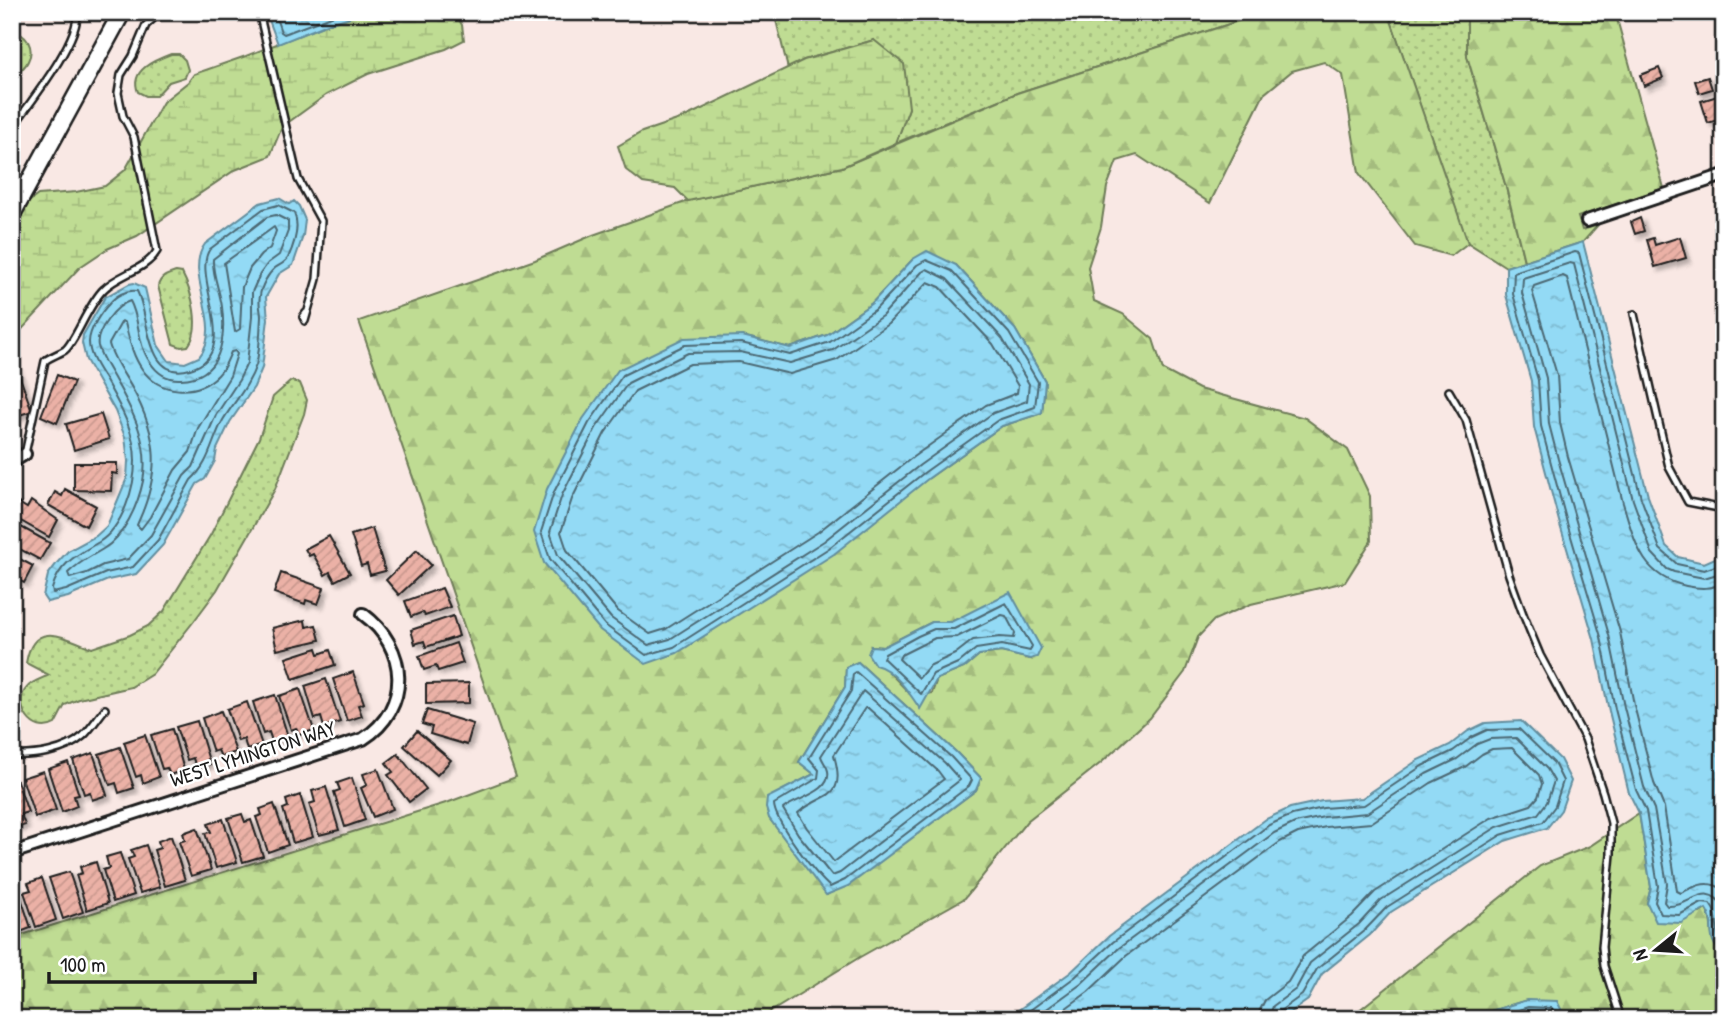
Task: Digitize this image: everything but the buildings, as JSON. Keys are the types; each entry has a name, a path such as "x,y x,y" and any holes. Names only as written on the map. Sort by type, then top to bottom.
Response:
{"main road":[{"path":"12,214 122,12"}],"street":[{"path":"1587,221 1724,175"},
{"path":"12,461 25,454"},
{"name":"WEST LYMINGTON WAY","path":"12,853 363,739 375,732 393,708 399,679 388,642 380,629 363,614"}],"lane":[{"path":"12,15 19,12"},
{"path":"12,128 37,95 63,53 77,20 77,12"},
{"path":"25,454 45,361 68,347 88,309 103,289 132,272 157,251 134,137 118,101 118,85 146,25 155,16 168,12"},
{"path":"259,12 298,179 321,221 317,279 306,313"},
{"path":"1634,314 1669,467 1688,502 1724,509"},
{"path":"1449,391 1466,420 1509,575 1523,614 1540,655 1586,739 1603,793 1611,823 1611,854 1602,947 1604,966 1621,1019"},
{"path":"12,755 45,753 72,743 84,736 104,709"}],"green space":[{"path":"367,12 455,12 462,25 464,40 446,49 368,74 326,95 282,127 270,156 235,170 137,236 107,249 80,267 12,340 12,229 26,204 38,195 105,186 125,170 163,102 194,74 330,23"},
{"path":"774,12 1266,12 1017,93 896,143 909,108 874,40 804,60 788,69"},
{"path":"1266,12 1388,12 1468,243 1451,256 1415,246 1359,173 1343,75 1324,62 1292,71 1264,94 1210,203 1137,155 1117,161 1107,187 1101,227 1088,267 1094,301 1123,314 1153,339 1163,370 1199,389 1305,418 1348,450 1370,496 1371,541 1345,582 1251,604 1214,620 1198,637 1185,672 1150,718 1102,762 1027,821 965,898 860,957 759,1019 12,1019 12,938 449,802 516,777 359,321 535,260 593,235 688,201 842,167 1017,93","holes":["913,259 956,265 1015,329 1045,381 1042,413 1002,426 929,478 742,336 790,348 827,335 872,303","979,609 1030,659 1001,652 979,655 964,668 937,679 932,693 911,695 884,667 871,646 883,647 932,622 951,622","858,662 981,778 976,790 898,848 827,895 769,818 768,798 814,774 799,762 845,687 846,667"]},
{"path":"1388,12 1467,12 1467,56 1506,187 1524,261 1506,267 1467,242"},
{"path":"1467,12 1615,12 1664,188 1578,217 1582,230 1598,225 1583,242 1524,261 1506,187 1467,56"},
{"path":"12,32 26,38 31,51 25,66 12,78"},
{"path":"874,40 904,64 909,108 896,143 842,167 688,201 675,188 643,183 626,170 618,146 642,132 683,118 804,60"},
{"path":"171,54 179,54 185,60 188,70 185,77 169,82 156,96 146,96 138,92 136,84 140,72 151,63"},
{"path":"176,272 182,273 186,281 195,320 192,339 188,346 181,347 173,344 158,286 163,278"},
{"path":"291,381 300,383 307,400 275,489 217,590 194,621 152,674 131,687 79,699 65,705 55,724 47,727 32,723 24,711 22,696 30,685 49,675 26,663 35,641 43,636 61,636 92,648 148,626 164,611 211,534 259,438 273,397"},
{"path":"1639,813 1651,887 1647,903 1700,913 1706,909 1711,921 1712,938 1724,955 1724,1019 1566,1019 1566,1016 1527,1000 1481,1014 1414,1019 1348,1019 1540,866 1590,846"}],"water":[{"path":"266,12 367,12 330,23 278,44"},
{"path":"279,198 289,204 294,201 299,206 305,220 303,236 293,265 279,274 266,297 268,319 262,368 254,387 230,422 205,479 197,484 163,545 136,574 108,580 68,597 47,602 43,596 48,575 68,551 96,536 107,526 127,478 125,437 115,411 86,360 83,335 105,297 134,283 145,288 158,345 169,361 185,363 199,357 206,344 208,330 198,270 199,256 205,244 260,203"},
{"path":"1583,242 1648,496 1666,546 1678,557 1704,563 1724,554 1724,955 1712,937 1711,921 1706,909 1681,923 1656,922 1647,903 1651,887 1639,813 1629,793 1594,639 1534,427 1531,381 1506,295 1506,267"},
{"path":"927,251 956,265 1015,329 1045,381 1042,413 1002,426 929,478 834,554 677,653 646,664 600,630 544,563 534,532 547,489 583,419 618,370 684,338 742,336 790,348 827,335 872,303 913,259"},
{"path":"1010,592 1041,648 1037,657 1030,659 1001,652 979,655 964,668 937,679 920,709 901,683 889,671 875,665 868,654 871,646 883,647 932,622 951,622"},
{"path":"858,662 981,778 976,790 848,886 826,895 769,818 767,798 814,774 799,762 845,687 846,667"},
{"path":"1521,721 1560,759 1571,781 1561,810 1547,828 1505,841 1391,912 1370,935 1322,974 1308,1000 1281,1019 1006,1019 1071,972 1109,936 1266,819 1290,808 1322,801 1362,798 1418,760 1450,745 1468,731 1485,723"},
{"path":"1527,1000 1557,1001 1566,1019 1414,1019 1481,1014"}]}
